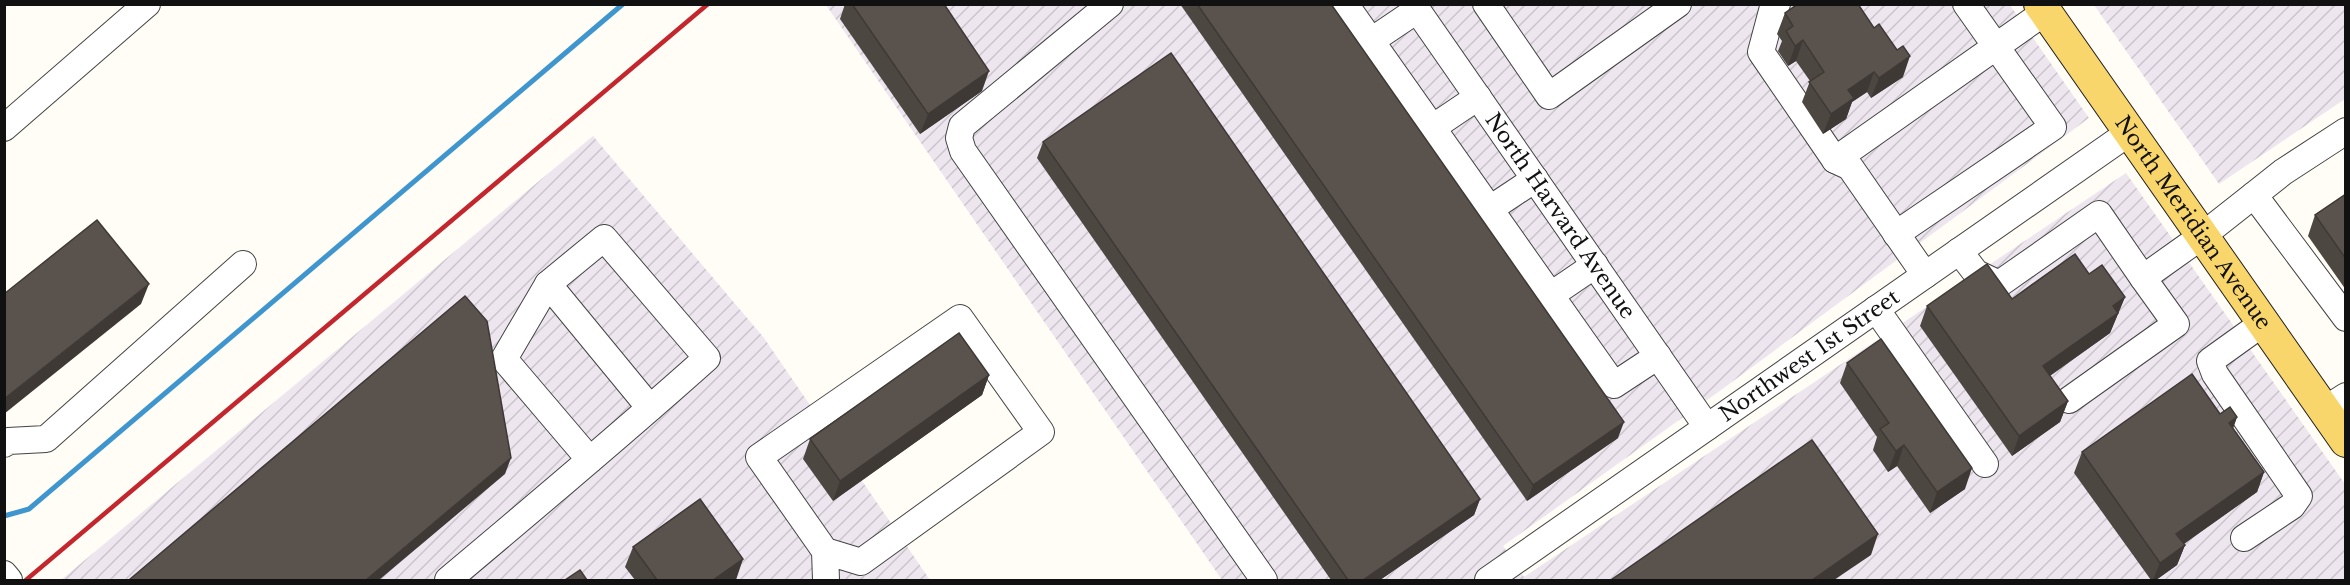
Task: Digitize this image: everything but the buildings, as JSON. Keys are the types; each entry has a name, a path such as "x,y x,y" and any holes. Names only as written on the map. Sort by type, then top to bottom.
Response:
{"main road":[{"name":"North Meridian Avenue","path":"2043,8 2263,322 2340,422"}],"street":[{"path":"4,128 147,4"},
{"path":"1110,4 962,126 959,138 963,151 1264,580"},
{"path":"1345,4 1614,385 1658,356"},
{"path":"1486,4 1549,96 1666,8"},
{"path":"1778,4 1773,7 1761,52 1835,160 1850,167 1925,275"},
{"path":"1896,234 2053,127 1966,4"},
{"path":"1371,41 1415,7"},
{"name":"North Harvard Avenue","path":"1415,7 1707,427"},
{"path":"1835,160 1995,47 2043,8"},
{"path":"1432,128 1478,97"},
{"path":"2143,278 2202,236 2283,172 2346,131"},
{"name":"Northwest 1st Street","path":"1488,580 2130,132"},
{"path":"1490,209 1534,179"},
{"path":"2254,195 2346,318"},
{"path":"1959,251 1976,273 1999,284 2099,214 2176,324 2069,400"},
{"path":"448,580 590,460 706,358 604,238 548,284 504,359 590,460"},
{"path":"4,444 8,441 46,439 243,264"},
{"path":"1551,296 1594,265"},
{"path":"548,284 650,408"},
{"path":"1876,309 1985,464"},
{"path":"825,551 861,562 1041,432 960,318 759,457 825,551 826,580"},
{"path":"2244,538 2292,506 2299,496 2214,374 2210,361 2263,322"},
{"path":"4,574 9,580"}],"shaded area":[{"path":"826,5 2010,5 2089,118 1721,390 1503,546 1524,577 2126,173 2345,484 2345,580 1222,580"},
{"path":"2094,5 2345,5 2345,99 2219,184"},
{"path":"593,136 764,338 930,580 61,580"}],"waterway":[{"path":"4,516 29,509 623,4"}],"railway":[{"path":"26,580 708,4"}]}
